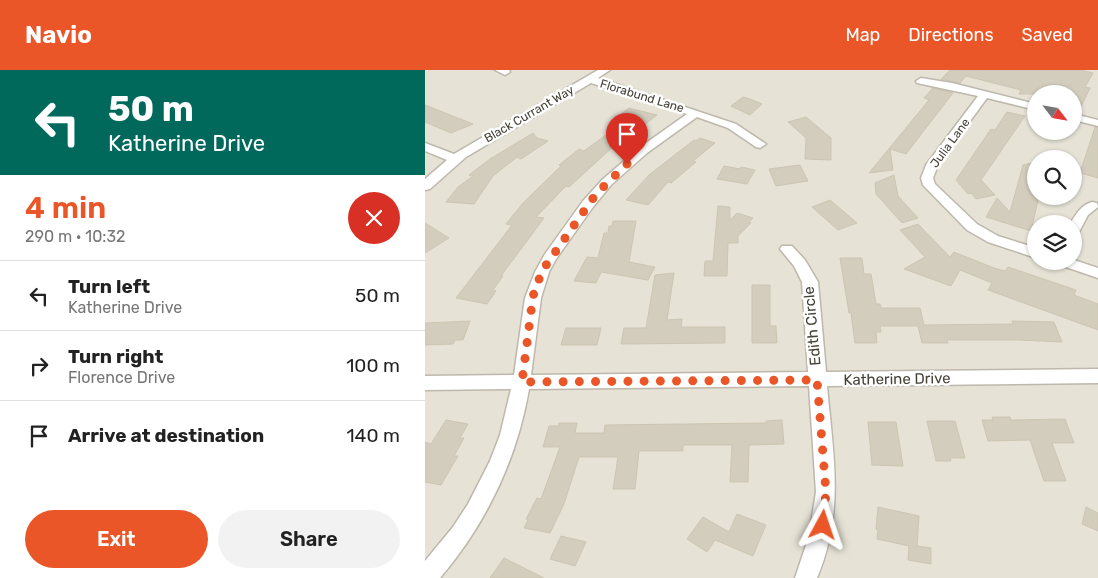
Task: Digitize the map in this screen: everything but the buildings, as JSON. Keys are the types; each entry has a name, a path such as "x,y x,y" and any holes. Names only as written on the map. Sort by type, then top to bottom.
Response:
{"street":[{"name":"Black Currant Way","path":"455,159 605,70"},
{"name":"Florabund Lane","path":"589,79 732,126 760,144"},
{"path":"921,81 1027,105"},
{"name":"Julia Lane","path":"985,94 932,165 927,178 929,184 955,213 978,231 1027,250"},
{"path":"425,578 445,556 476,512 498,466 522,382 533,296 542,271 596,194 609,180 695,113"},
{"path":"1083,119 1098,123"},
{"path":"425,147 455,159 425,186"},
{"path":"1082,215 1092,206"},
{"name":"Edith Circle","path":"787,249 801,263 810,282 817,380"},
{"path":"1082,268 1098,273"},
{"name":"Katherine Drive","path":"425,383 1098,376"},
{"path":"806,578 813,564 823,525 826,492 817,380"}],"shaded area":[{"path":"425,70 1098,70 1098,578 425,578"}],"route":[{"path":"627,164 596,194 542,271 533,296 522,382 817,380 823,433 826,492 823,525"}]}
